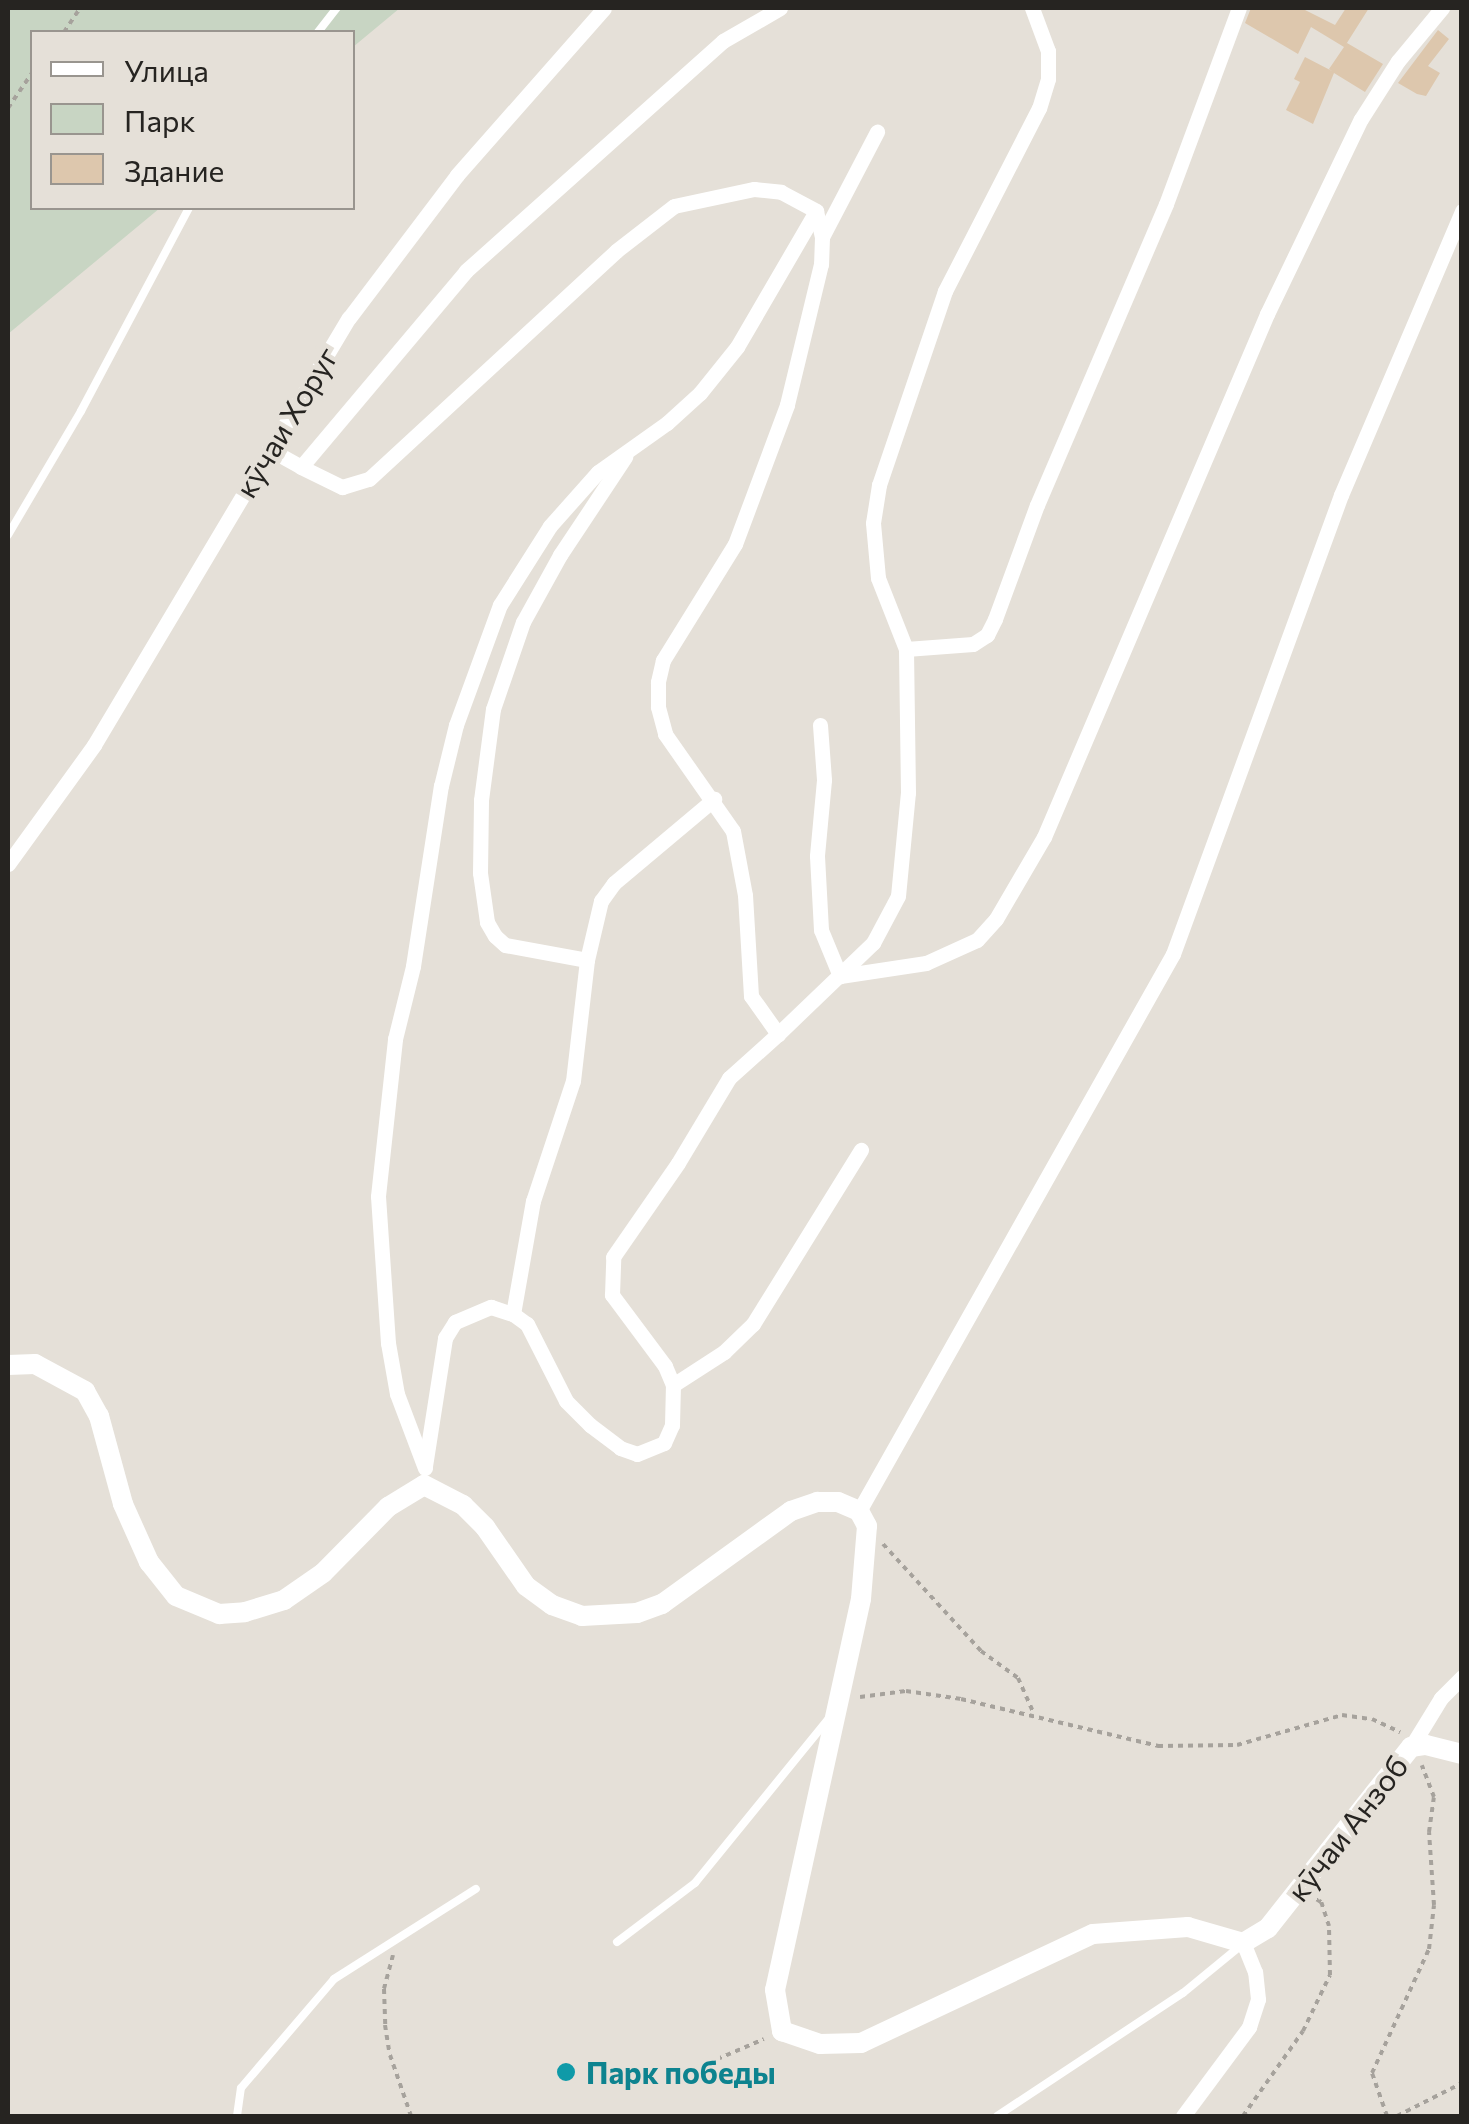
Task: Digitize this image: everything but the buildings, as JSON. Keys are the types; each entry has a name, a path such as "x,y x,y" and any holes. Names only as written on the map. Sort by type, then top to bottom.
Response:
{"street":[{"name":"кӯчаи Хоруг","path":"8,864 94,744 349,318 457,174 604,8"},
{"path":"301,467 466,271 722,41 780,8"},
{"path":"8,1365 34,1364 85,1391 99,1416 123,1504 149,1562 176,1596 196,1608 219,1614 245,1612 284,1600 322,1573 424,1476 445,1338 455,1322 474,1310 491,1307 513,1314 527,1324 566,1401 620,1448 637,1454 664,1443 672,1425 673,1385 665,1366 612,1295 612,1257 678,1163 729,1078 874,943 898,896 908,793 906,650 876,564 873,523 879,485 945,291 1040,108 1048,79 1048,50 1032,8"},
{"path":"906,650 973,644 987,635 995,620 1037,505 1166,204 1239,8"},
{"path":"840,976 956,954 977,940 996,919 1044,837 1260,332 1335,171 1388,74 1442,8"},
{"path":"778,1034 751,996 741,862 733,831 714,798 665,734 658,707 658,682 663,660 718,575 764,474 806,339 822,238 877,132"},
{"path":"269,449 342,486 369,479 640,230 674,206 754,190 782,192 816,211 822,238"},
{"path":"816,211 725,362 700,393 667,423 636,441 598,472 550,526 500,605 472,673 441,786 413,966 388,1084 378,1196 388,1344 397,1394 424,1476 485,1527 526,1586 552,1605 582,1616 637,1613 662,1604 791,1512 817,1502 838,1502 863,1519"},
{"path":"1183,2116 1248,2027 1258,1999 1255,1972 1243,1943 1188,1927 1093,1934 861,2043 820,2044 782,2031 774,1990 864,1584 863,1519 1173,954 1341,496 1462,211"},
{"path":"586,960 506,945 494,936 487,922 480,872 481,800 493,709 524,622 560,555 636,441"},
{"path":"820,725 824,780 817,856 821,930 840,976"},
{"path":"513,1314 534,1202 573,1082 586,960 601,900 614,882 714,798"},
{"path":"673,1385 724,1352 753,1324 862,1150"},
{"path":"1412,1746 1441,1698 1462,1677"},
{"name":"кӯчаи Анзоб","path":"1243,1943 1268,1928 1412,1746 1426,1745 1462,1754"}],"lane":[{"path":"320,30 336,8"},
{"path":"8,534 90,396 188,210"},
{"path":"617,1942 695,1882 840,1704"},
{"path":"236,2116 241,2088 278,2040 334,1979 476,1889"},
{"path":"997,2116 1183,1994 1243,1943"}],"path":[{"path":"65,30 80,8"},
{"path":"8,108 30,76"},
{"path":"863,1519 981,1652 1018,1678 1035,1716"},
{"path":"840,1704 863,1696 906,1691 1035,1716 1158,1746 1237,1745 1342,1715 1396,1726 1412,1746 1434,1798 1429,1832 1434,1905 1428,1949 1372,2073 1388,2116"},
{"path":"1243,2116 1303,2032 1330,1975 1329,1926 1321,1902 1299,1888"},
{"path":"396,1940 384,1989 385,2025 390,2054 412,2116"},
{"path":"671,2079 782,2031"},
{"path":"1397,2116 1462,2083"}],"green space":[{"path":"8,8 400,8 355,45 355,30 30,30 30,210 158,210 8,334"}],"place":[{"name":"Парк победы","path":"566,2072"}]}
